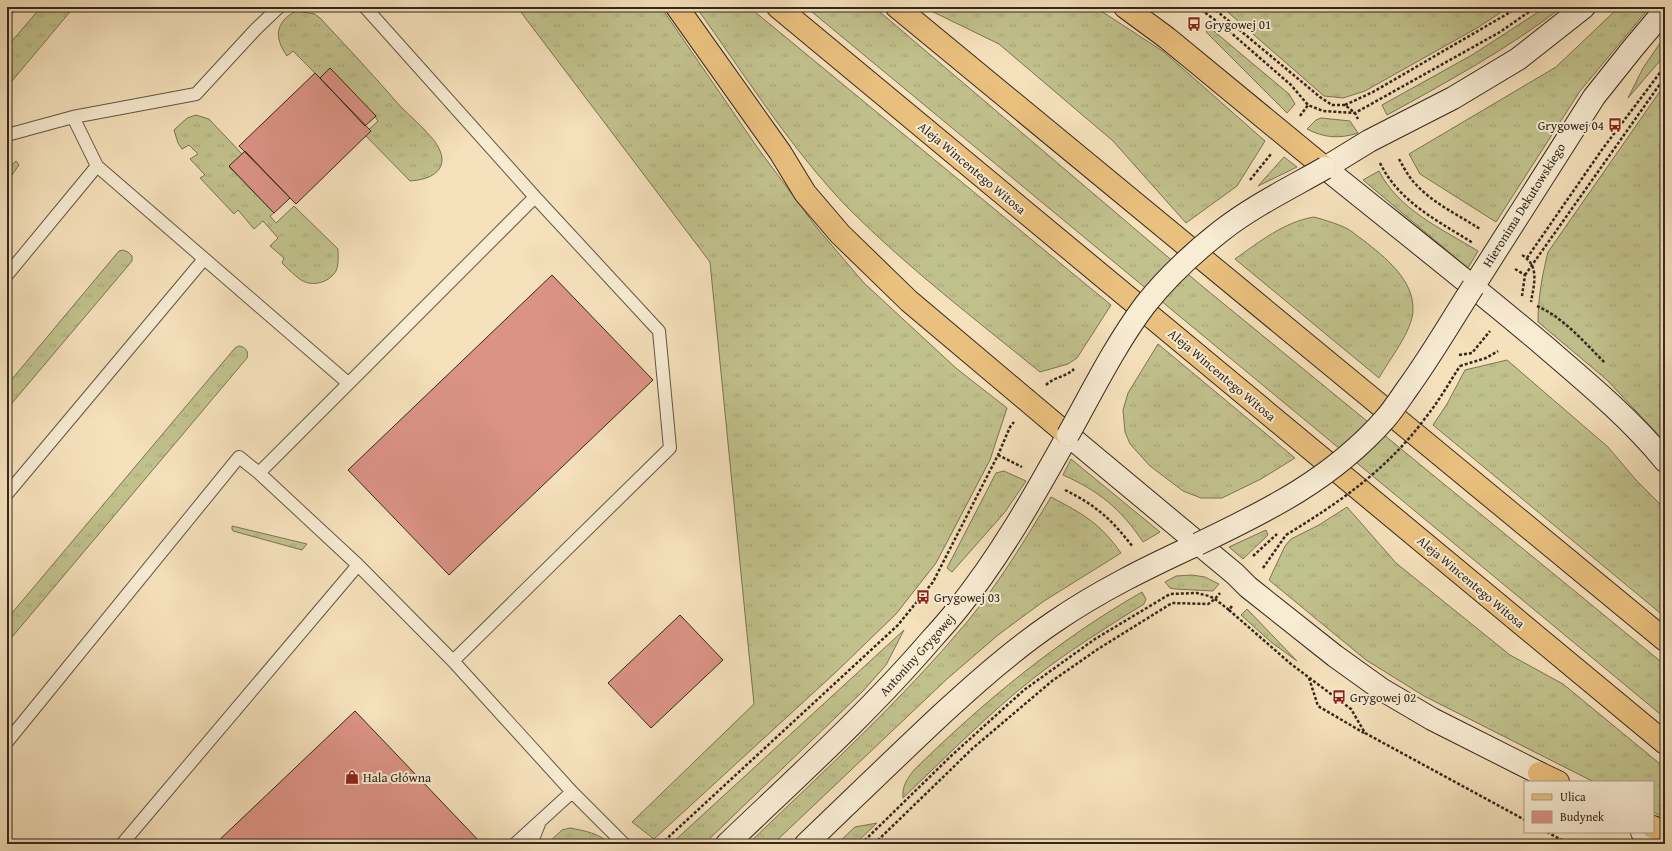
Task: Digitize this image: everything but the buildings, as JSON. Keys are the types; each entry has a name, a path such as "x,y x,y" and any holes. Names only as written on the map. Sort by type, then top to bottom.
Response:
{"main road":[{"path":"678,7 780,152 806,193 840,234 909,301 1029,401 1068,436"},
{"name":"Aleja Wincentego Witosa","path":"778,7 1665,743"},
{"path":"897,7 1665,640"},
{"path":"1125,7 1167,38 1325,168"},
{"path":"1654,828 1665,833"}],"street":[{"path":"1584,7 1518,59 1453,98 1369,141 1325,168 1505,312 1597,391 1629,422 1665,461"},
{"name":"Hieronima Dekutowskiego","path":"1198,544 1253,518 1289,498 1321,477 1359,446 1386,418 1412,383 1594,97 1665,10"},
{"name":"Antoniny Grygowej","path":"727,844 891,684 956,612 1000,551 1068,436 1128,330 1146,305 1182,265 1222,230 1247,213 1325,168"},
{"path":"1068,436 1335,656 1381,689 1432,719 1551,779"},
{"path":"806,844 962,696 1020,648 1054,622 1100,592 1198,544"},
{"path":"1644,833 1664,844"}],"lane":[{"path":"7,135 73,117 196,94 255,30 279,7"},
{"path":"365,7 535,197 659,331 670,448 454,661"},
{"path":"73,117 97,166 348,383"},
{"path":"7,275 97,166"},
{"path":"259,473 535,197"},
{"path":"7,494 204,259"},
{"path":"7,742 240,457 358,565 454,661 572,792 624,844"},
{"path":"122,844 358,565"},
{"path":"516,844 572,792"},
{"path":"531,844 540,821"}],"path":[{"path":"1197,7 1222,26 1291,85 1308,106 1323,111 1355,113 1500,32 1536,7"},
{"path":"1212,7 1320,97 1332,105 1345,105 1373,92 1519,7"},
{"path":"1527,258 1601,151 1665,66"},
{"path":"1459,355 1472,353 1505,312 1522,298 1525,275 1533,266 1665,77"},
{"path":"1345,105 1355,113 1382,168 1396,189 1412,204 1525,275"},
{"path":"1296,122 1308,106"},
{"path":"1247,185 1275,149"},
{"path":"1399,159 1411,179 1423,192 1444,208 1483,231"},
{"path":"1520,254 1527,258 1533,266 1536,277 1530,309"},
{"path":"1460,366 1486,358 1498,351"},
{"path":"661,844 898,625 933,582 998,455 1010,427 1029,401 1050,381 1070,373 1078,366"},
{"path":"998,455 1024,468"},
{"path":"1063,489 1081,498 1100,511 1114,524 1133,547"},
{"path":"1229,610 1241,580 1280,530"},
{"path":"874,844 973,748 1052,681 1098,649 1172,602 1208,604 1241,580 1260,572 1286,535"},
{"path":"861,844 951,756 1024,690 1095,639 1170,594 1197,594 1215,599 1291,664 1351,708 1365,733"},
{"path":"1309,678 1318,706 1524,819"},
{"path":"1549,833 1569,844"}],"green space":[{"path":"41,7 74,7 7,87 7,47"},
{"path":"517,7 661,7 757,147 817,228 864,283 957,369 1007,408 990,460 936,563 896,614 836,672 654,839 632,822 754,704 710,262"},
{"path":"696,7 749,7 1111,305 1077,358 1068,364 1040,372 942,293 871,231 827,186 807,161 769,111"},
{"path":"806,7 874,7 1202,286 1665,665 1665,718"},
{"path":"923,7 1095,7 1164,52 1265,141 1237,186 1186,223 1113,141 999,44"},
{"path":"1222,7 1509,7 1477,28 1365,91 1343,98 1324,96"},
{"path":"1546,7 1562,7 1499,51 1387,115 1382,105 1472,55"},
{"path":"1619,7 1650,7 1580,91 1496,222 1420,174 1409,154 1556,67"},
{"path":"296,11 315,14 321,19 401,107 433,139 442,156 441,165 435,173 420,180 410,181 364,134 378,121 330,68 320,78 293,51 287,56 280,43 280,25 289,15"},
{"path":"1209,27 1289,94 1295,104 1287,113 1206,32"},
{"path":"1665,36 1665,55 1628,98 1643,68"},
{"path":"1665,84 1665,442 1607,380 1538,322 1541,287 1548,252"},
{"path":"196,115 209,119 242,154 229,167 274,213 270,216 276,223 294,206 338,249 337,268 333,275 320,283 305,282 298,278 282,263 284,258 270,246 278,238 263,221 254,229 238,210 234,214 200,178 205,175 190,159 198,154 189,145 182,149 178,143 174,130 187,118"},
{"path":"1321,118 1350,121 1358,133 1332,137 1307,129 1316,120"},
{"path":"1284,157 1297,167 1258,186"},
{"path":"16,161 19,165 7,182 7,169"},
{"path":"1379,171 1398,197 1410,208 1436,226 1478,251 1468,268 1363,180"},
{"path":"1314,217 1346,228 1363,240 1397,270 1409,289 1413,310 1409,327 1400,345 1379,378 1235,259 1282,228 1292,223"},
{"path":"123,250 132,256 132,261 7,409 7,385 119,251"},
{"path":"1158,344 1295,458 1261,479 1222,498 1201,498 1183,491 1150,466 1130,444 1125,432 1123,410 1128,393"},
{"path":"239,346 246,350 248,354 247,358 7,643 7,619 235,348"},
{"path":"1507,360 1608,447 1636,480 1665,509 1665,617 1433,425 1447,404 1465,370"},
{"path":"1071,459 1160,532 1143,542 1135,530 1108,502 1088,488 1063,475"},
{"path":"1004,471 1026,481 1005,512 952,572 947,568 996,473"},
{"path":"1051,497 1090,520 1106,534 1121,553 1044,601 998,635 947,679 773,844 748,844 860,736 941,652 967,622 1001,577"},
{"path":"1347,507 1396,563 1510,655 1563,684 1665,768 1665,818 1654,812 1654,781 1592,781 1424,696 1366,660 1269,580 1285,546 1291,539 1319,525"},
{"path":"232,526 307,544 302,550 233,531"},
{"path":"1266,530 1268,535 1243,559 1229,547"},
{"path":"1192,575 1205,577 1219,584 1213,591 1175,589 1170,588 1165,582 1176,576"},
{"path":"1142,592 1146,599 1144,604 1075,648 1035,677 951,751 903,798 903,790 909,776 914,770 994,696 1051,651 1081,630"},
{"path":"1247,609 1297,661 1271,642 1241,615"},
{"path":"904,630 886,665 863,691 704,844 671,844"},
{"path":"877,823 855,844 837,844 855,827"},
{"path":"570,828 586,831 601,837 610,844 547,844 562,830"}],"place":[{"name":"Grygowej 01","path":"1194,24"},
{"name":"Grygowej 04","path":"1615,125"},
{"name":"Grygowej 03","path":"923,597"},
{"name":"Grygowej 02","path":"1339,697"},
{"name":"Hala Główna","path":"352,777"}]}
